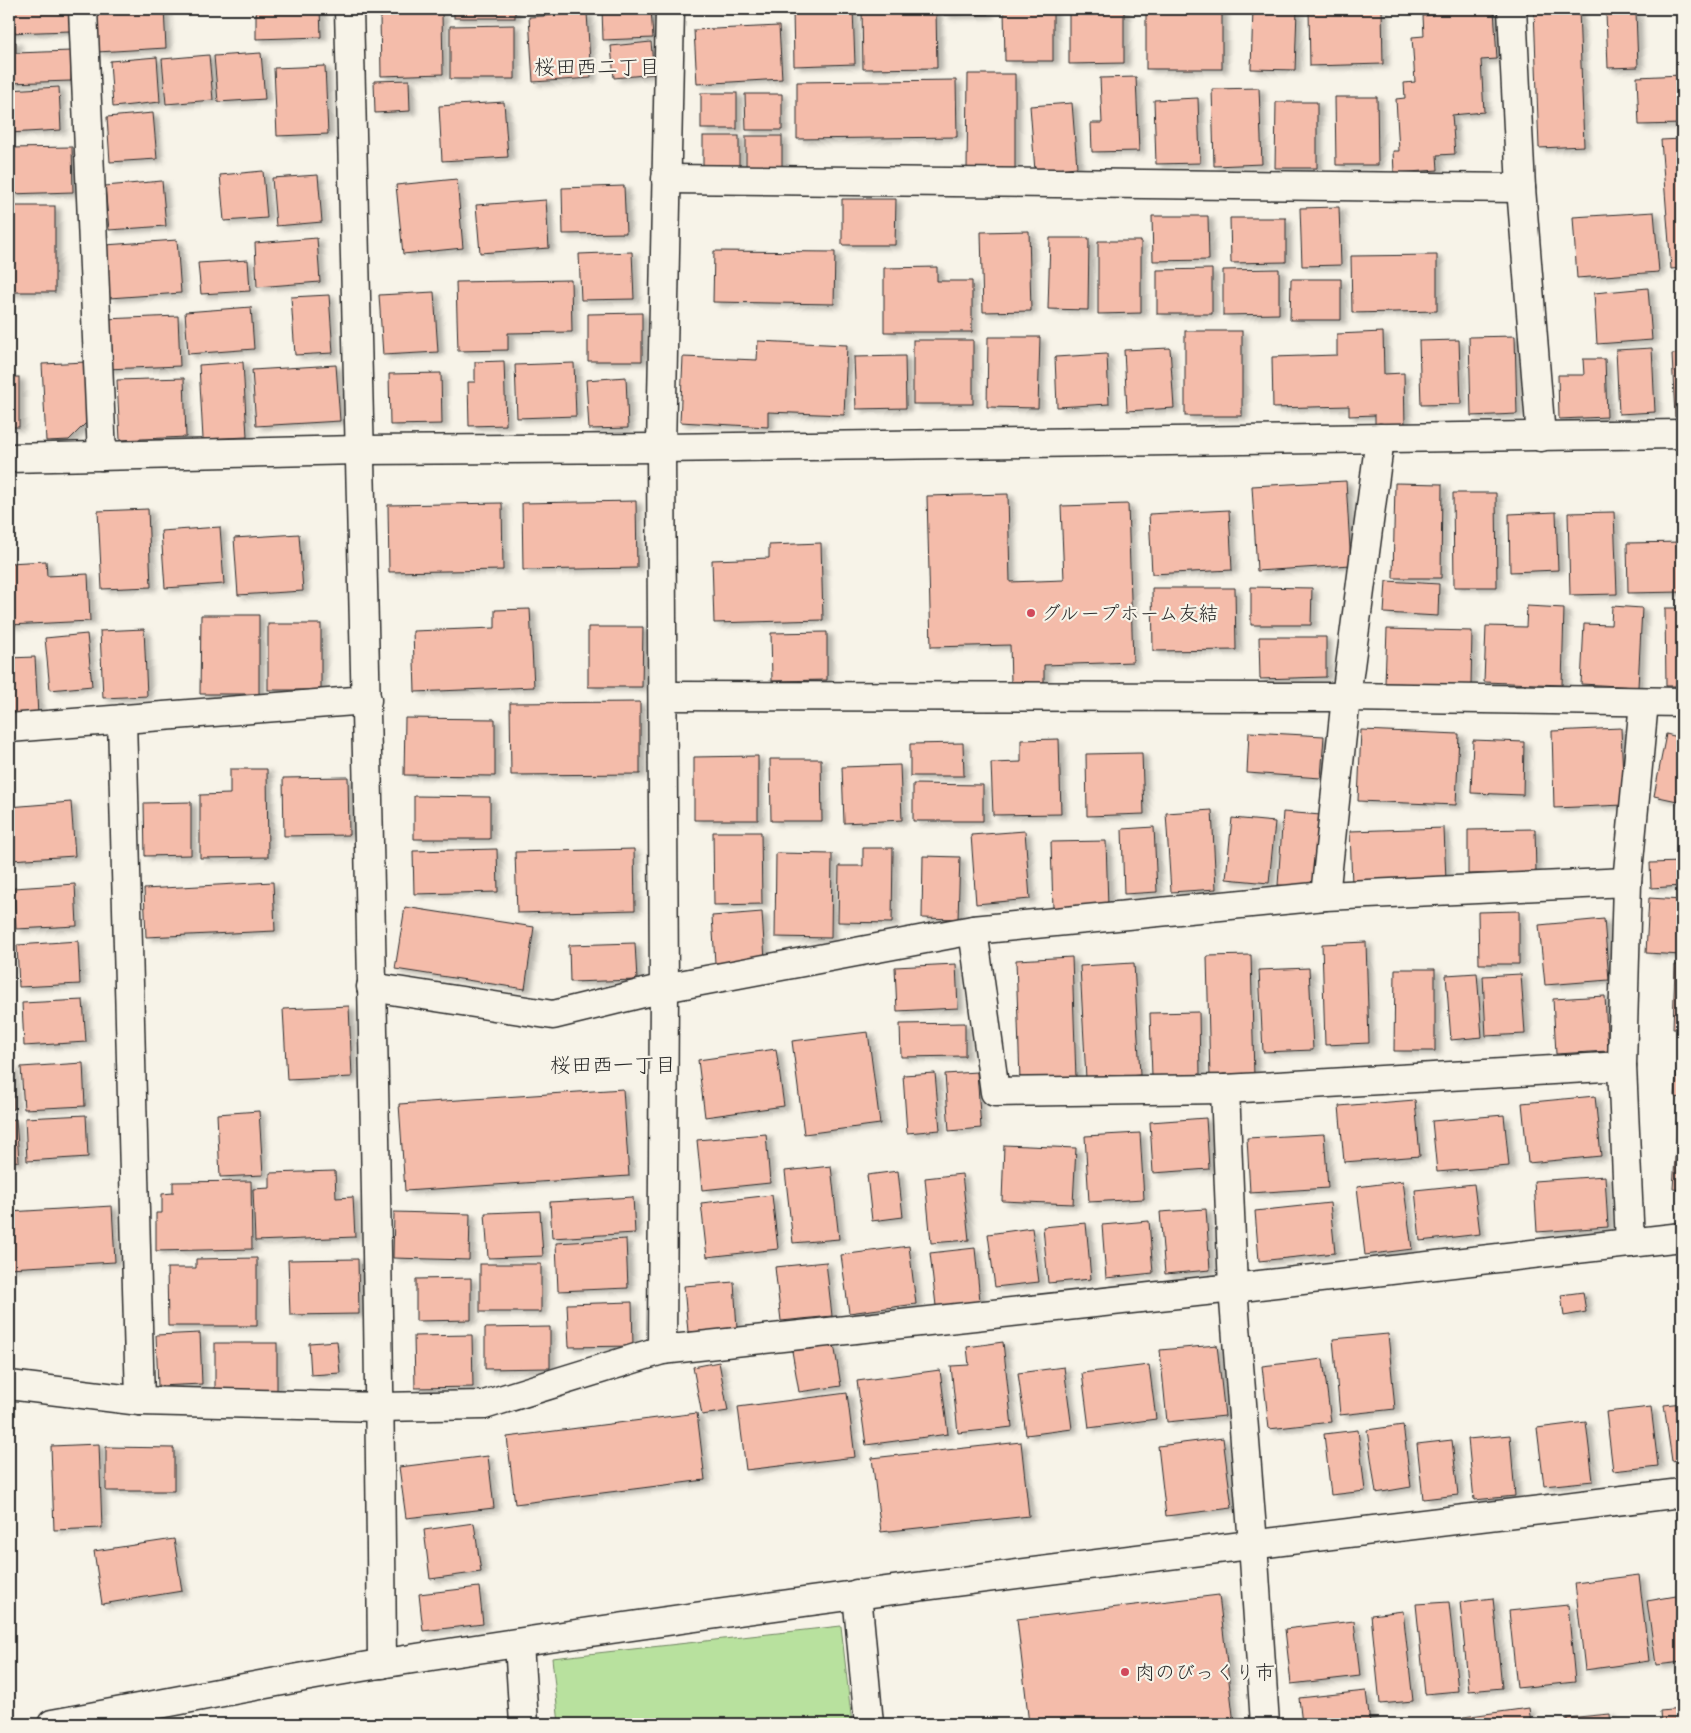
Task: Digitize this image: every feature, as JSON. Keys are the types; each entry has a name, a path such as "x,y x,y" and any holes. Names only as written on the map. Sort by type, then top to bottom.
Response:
{"street":[{"path":"82,9 102,456"},
{"path":"349,9 367,700 380,1408 382,1664"},
{"path":"662,1350 664,988 661,448 670,9"},
{"path":"1512,9 1521,188 1541,437"},
{"path":"666,179 1521,188"},
{"path":"9,458 360,450 661,448 1682,434"},
{"path":"1325,896 1346,697 1380,438"},
{"path":"662,696 1346,697 1682,702"},
{"path":"9,728 367,700"},
{"path":"1630,1243 1622,1066 1627,882 1644,702"},
{"path":"122,719 140,1400"},
{"path":"371,987 553,1015 664,988 973,930 1325,896 1627,882"},
{"path":"973,930 995,1092 1226,1089 1622,1066"},
{"path":"1226,1089 1233,1288 1265,1724"},
{"path":"9,1385 140,1400 380,1408 484,1405 662,1350 1682,1237"},
{"path":"52,1724 382,1664 857,1594 1253,1544 1682,1493"},
{"path":"857,1594 869,1724"},
{"path":"519,1643 524,1724"}],"green space":[{"path":"841,1626 852,1724 559,1724 552,1658"}],"building":[{"path":"9,9 69,9 70,31 9,33"},
{"path":"94,9 164,9 166,48 97,52"},
{"path":"256,9 320,9 321,37 256,39"},
{"path":"454,9 515,9 515,18 454,18"},
{"path":"602,9 651,9 653,38 603,40"},
{"path":"793,9 853,9 855,64 794,66"},
{"path":"862,9 936,9 937,68 863,69"},
{"path":"944,9 988,9 988,14 944,15"},
{"path":"1004,9 1053,9 1053,61 1005,61"},
{"path":"1069,9 1124,9 1124,63 1069,64"},
{"path":"1146,9 1222,9 1222,69 1146,69"},
{"path":"1253,9 1297,9 1295,70 1251,69"},
{"path":"1382,9 1383,64 1310,66 1309,10"},
{"path":"1433,9 1494,9 1497,59 1481,60 1484,112 1452,115 1455,154 1437,155 1438,170 1394,173 1393,151 1399,151 1396,99 1405,98 1404,83 1415,82 1412,37 1424,36 1423,16 1433,15"},
{"path":"1534,9 1579,9 1584,146 1539,148"},
{"path":"1636,12 1638,67 1608,68 1606,13"},
{"path":"442,13 443,74 381,76 380,15"},
{"path":"587,13 591,78 533,82 529,17"},
{"path":"515,25 515,79 450,79 450,26"},
{"path":"779,26 782,79 697,84 694,30"},
{"path":"9,42 16,42 16,53 71,51 71,81 9,83"},
{"path":"651,42 654,74 614,78 611,46"},
{"path":"261,53 265,99 218,102 214,56"},
{"path":"209,55 213,100 166,104 162,59"},
{"path":"157,57 160,102 113,107 110,61"},
{"path":"325,66 328,134 277,136 274,68"},
{"path":"968,74 1015,74 1015,169 967,169"},
{"path":"1682,75 1682,124 1639,125 1637,77"},
{"path":"1136,77 1139,151 1092,152 1091,123 1102,123 1100,78"},
{"path":"409,80 410,111 375,113 374,81"},
{"path":"956,80 957,137 797,139 797,82"},
{"path":"59,87 61,130 9,133 9,90"},
{"path":"1259,88 1262,164 1214,166 1212,89"},
{"path":"701,93 737,93 737,129 701,129"},
{"path":"745,94 782,94 782,130 746,130"},
{"path":"1335,97 1377,97 1378,165 1336,165"},
{"path":"1198,98 1200,163 1156,164 1154,100"},
{"path":"504,102 508,157 442,161 439,106"},
{"path":"1276,102 1317,102 1317,168 1275,168"},
{"path":"1072,103 1077,167 1035,171 1030,106"},
{"path":"153,113 157,159 110,162 107,117"},
{"path":"703,136 739,136 739,172 703,172"},
{"path":"746,136 782,136 782,172 746,172"},
{"path":"1682,139 1682,268 1671,269 1661,140"},
{"path":"72,147 73,192 9,194 9,148"},
{"path":"263,171 267,218 224,221 220,175"},
{"path":"318,175 322,222 276,226 272,178"},
{"path":"457,179 463,248 403,254 396,185"},
{"path":"162,181 166,226 109,230 105,186"},
{"path":"624,186 626,233 563,234 562,188"},
{"path":"842,199 896,199 895,245 842,245"},
{"path":"546,200 549,248 480,253 476,205"},
{"path":"9,206 55,206 55,292 9,292"},
{"path":"1339,207 1341,265 1302,266 1300,208"},
{"path":"1654,212 1659,272 1577,278 1573,217"},
{"path":"1152,216 1208,216 1209,260 1153,261"},
{"path":"1230,218 1286,218 1286,262 1231,263"},
{"path":"1029,231 1031,311 983,312 981,232"},
{"path":"317,238 320,282 257,287 255,243"},
{"path":"1050,238 1089,238 1088,310 1048,309"},
{"path":"177,240 181,293 109,298 105,245"},
{"path":"1098,241 1141,241 1141,313 1098,314"},
{"path":"714,251 835,252 834,304 713,302"},
{"path":"632,252 634,299 581,300 579,254"},
{"path":"1437,255 1437,311 1352,313 1351,256"},
{"path":"248,260 250,291 201,294 198,263"},
{"path":"937,267 937,281 972,281 972,332 884,332 884,268"},
{"path":"1212,269 1212,314 1157,314 1157,270"},
{"path":"1279,269 1279,314 1223,315 1223,270"},
{"path":"1291,279 1341,279 1341,320 1290,320"},
{"path":"571,280 572,332 508,333 508,350 458,351 456,282"},
{"path":"1648,288 1652,340 1597,344 1594,293"},
{"path":"434,292 438,352 383,355 379,295"},
{"path":"329,295 333,353 295,355 291,297"},
{"path":"251,307 254,349 188,354 185,312"},
{"path":"642,313 642,361 588,361 588,314"},
{"path":"178,316 180,366 106,369 104,319"},
{"path":"1185,331 1242,331 1242,416 1185,416"},
{"path":"1383,332 1384,374 1404,373 1405,427 1375,427 1375,415 1349,416 1349,406 1273,408 1272,357 1337,355 1337,334"},
{"path":"1515,336 1517,414 1471,416 1469,337"},
{"path":"988,337 1040,337 1038,408 987,407"},
{"path":"913,340 973,340 973,404 913,404"},
{"path":"1459,340 1461,404 1421,405 1419,341"},
{"path":"758,341 847,345 844,415 768,412 768,427 680,422 683,357 757,360"},
{"path":"1170,348 1174,408 1127,411 1124,350"},
{"path":"1652,348 1655,412 1619,414 1616,350"},
{"path":"1682,353 1682,417 1675,417 1672,354"},
{"path":"1107,354 1109,404 1057,407 1055,357"},
{"path":"905,356 906,408 856,409 854,357"},
{"path":"1583,359 1605,359 1607,417 1559,419 1558,375 1584,375"},
{"path":"504,361 506,425 469,426 468,382 475,382 475,362"},
{"path":"86,362 89,420 69,440 46,441 42,364"},
{"path":"243,362 247,437 203,439 199,365"},
{"path":"574,363 576,416 517,418 515,365"},
{"path":"336,365 340,421 256,426 252,370"},
{"path":"441,373 442,424 390,425 389,374"},
{"path":"9,377 19,377 19,427 9,427"},
{"path":"626,377 628,428 589,429 586,380"},
{"path":"184,378 186,437 120,440 117,380"},
{"path":"1346,481 1351,565 1257,571 1252,486"},
{"path":"1395,483 1442,484 1441,578 1393,578"},
{"path":"1453,493 1496,493 1497,587 1454,587"},
{"name":"グループホーム友結","path":"1008,494 1010,582 1064,580 1061,506 1128,504 1133,662 1044,665 1044,683 1011,683 1010,645 931,647 927,496"},
{"path":"636,501 637,568 523,570 522,503"},
{"path":"502,503 503,570 389,572 388,505"},
{"path":"148,509 151,587 102,589 98,511"},
{"path":"1229,510 1232,570 1152,574 1149,514"},
{"path":"1556,512 1558,570 1510,572 1509,514"},
{"path":"1614,512 1617,594 1570,595 1568,513"},
{"path":"220,527 224,584 165,588 161,531"},
{"path":"299,534 303,591 238,595 234,538"},
{"path":"1682,542 1682,592 1628,593 1627,543"},
{"path":"821,543 823,620 714,623 712,560 769,558 769,545"},
{"path":"46,561 47,576 88,574 90,621 9,625 9,563"},
{"path":"1386,581 1439,584 1438,616 1384,613"},
{"path":"1251,587 1312,588 1311,625 1251,625"},
{"path":"1152,588 1235,588 1236,650 1153,651"},
{"path":"1527,606 1564,608 1562,685 1484,682 1486,626 1526,627"},
{"path":"1612,606 1642,608 1638,687 1581,684 1584,624 1611,625"},
{"path":"1665,608 1682,608 1682,686 1666,686"},
{"path":"530,609 534,687 415,692 413,631 495,628 495,610"},
{"path":"201,615 259,615 259,694 200,694"},
{"path":"268,624 321,624 321,690 268,690"},
{"path":"588,627 643,627 642,687 588,687"},
{"path":"144,629 147,696 103,698 100,631"},
{"path":"1387,629 1472,631 1471,685 1385,683"},
{"path":"827,632 827,680 772,681 771,633"},
{"path":"87,634 92,686 50,690 45,638"},
{"path":"1259,637 1326,637 1326,677 1260,679"},
{"path":"35,657 38,716 9,717 9,658"},
{"path":"640,702 640,774 511,775 510,703"},
{"path":"405,718 495,719 495,776 404,775"},
{"path":"1621,728 1624,805 1554,808 1552,731"},
{"path":"1361,730 1459,734 1456,805 1358,801"},
{"path":"1249,732 1324,736 1321,778 1247,773"},
{"path":"1666,734 1682,738 1682,802 1654,796"},
{"path":"1059,739 1061,814 993,815 991,763 1021,762 1021,740"},
{"path":"1473,740 1524,742 1523,795 1471,793"},
{"path":"963,743 964,776 910,776 910,744"},
{"path":"1142,753 1144,814 1087,816 1086,754"},
{"path":"758,756 758,820 694,820 694,757"},
{"path":"770,759 821,759 822,821 771,821"},
{"path":"900,765 902,820 844,823 842,767"},
{"path":"230,769 267,769 268,857 200,858 200,795 230,794"},
{"path":"348,777 349,835 284,836 283,778"},
{"path":"913,784 983,785 983,821 913,821"},
{"path":"414,796 490,797 490,839 414,839"},
{"path":"71,802 75,856 10,860 9,807"},
{"path":"191,802 191,855 145,856 144,803"},
{"path":"1212,810 1216,889 1171,892 1166,813"},
{"path":"1283,812 1321,815 1316,888 1278,885"},
{"path":"1232,818 1275,822 1269,883 1226,879"},
{"path":"1154,827 1157,892 1124,894 1122,829"},
{"path":"1444,828 1446,882 1352,885 1350,831"},
{"path":"1535,829 1536,873 1468,874 1468,830"},
{"path":"1025,831 1030,899 976,904 971,835"},
{"path":"713,832 761,832 762,904 714,905"},
{"path":"1106,841 1108,907 1053,909 1051,842"},
{"path":"863,848 893,848 892,923 838,922 839,866 863,866"},
{"path":"497,849 498,892 414,894 413,851"},
{"path":"634,849 635,910 517,913 515,852"},
{"path":"776,853 832,854 831,938 775,937"},
{"path":"923,856 960,857 958,919 922,918"},
{"path":"1682,862 1682,886 1651,888 1650,863"},
{"path":"273,882 275,931 146,937 144,889"},
{"path":"75,884 77,926 16,929 14,888"},
{"path":"1649,898 1682,900 1682,955 1646,953"},
{"path":"405,907 534,927 525,989 395,969"},
{"path":"1519,911 1519,964 1479,964 1478,912"},
{"path":"762,912 765,960 715,963 712,916"},
{"path":"1604,919 1609,980 1545,985 1539,925"},
{"path":"78,941 80,984 19,987 17,945"},
{"path":"1366,942 1369,1043 1325,1045 1322,944"},
{"path":"635,943 637,980 570,982 569,945"},
{"path":"1251,955 1254,1077 1210,1078 1207,956"},
{"path":"1072,957 1076,1079 1020,1081 1016,960"},
{"path":"1134,963 1140,1075 1086,1079 1080,966"},
{"path":"956,964 958,1008 897,1011 895,967"},
{"path":"1675,965 1682,965 1682,1029 1673,1029"},
{"path":"1309,968 1313,1050 1263,1052 1259,970"},
{"path":"1395,969 1435,969 1435,1051 1394,1051"},
{"path":"1477,973 1482,1037 1451,1040 1446,975"},
{"path":"1521,974 1525,1034 1486,1036 1483,976"},
{"path":"1605,996 1608,1051 1556,1054 1553,999"},
{"path":"83,1000 86,1042 24,1046 22,1003"},
{"path":"349,1006 352,1077 287,1080 283,1009"},
{"path":"1199,1012 1200,1076 1152,1077 1150,1013"},
{"path":"965,1023 965,1056 901,1057 900,1024"},
{"path":"868,1032 880,1124 804,1134 792,1041"},
{"path":"776,1049 784,1106 705,1117 698,1060"},
{"path":"1678,1049 1682,1049 1682,1098 1675,1097"},
{"path":"83,1063 85,1106 24,1109 21,1067"},
{"path":"9,1067 13,1067 14,1109 9,1110"},
{"path":"977,1072 981,1128 949,1131 945,1074"},
{"path":"935,1073 940,1130 907,1133 903,1075"},
{"path":"623,1089 629,1176 405,1191 399,1104"},
{"path":"1595,1096 1601,1156 1528,1163 1522,1103"},
{"path":"1415,1100 1420,1156 1344,1162 1339,1106"},
{"path":"259,1111 263,1175 220,1177 217,1114"},
{"path":"86,1115 88,1157 27,1161 25,1118"},
{"path":"1504,1115 1509,1166 1437,1172 1432,1121"},
{"path":"1206,1118 1209,1169 1153,1173 1150,1122"},
{"path":"16,1119 19,1161 9,1162 9,1120"},
{"path":"1677,1128 1682,1129 1682,1190 1673,1189"},
{"path":"1140,1133 1144,1199 1089,1202 1085,1136"},
{"path":"766,1134 770,1183 702,1190 697,1140"},
{"path":"1324,1134 1328,1188 1250,1193 1247,1138"},
{"path":"1004,1145 1076,1148 1073,1204 1002,1201"},
{"path":"831,1166 839,1239 793,1243 785,1171"},
{"path":"335,1171 336,1198 353,1197 355,1237 255,1241 253,1189 270,1188 270,1173"},
{"path":"898,1171 903,1217 872,1221 867,1175"},
{"path":"962,1174 969,1240 931,1243 925,1178"},
{"path":"1605,1176 1608,1227 1537,1232 1534,1181"},
{"path":"251,1181 252,1249 156,1251 156,1213 162,1213 162,1194 173,1193 173,1182"},
{"path":"1403,1181 1412,1249 1365,1255 1357,1187"},
{"path":"1474,1184 1480,1234 1420,1241 1415,1190"},
{"path":"772,1195 778,1249 707,1257 701,1203"},
{"path":"633,1197 635,1233 552,1238 550,1202"},
{"path":"1330,1203 1335,1253 1259,1261 1255,1211"},
{"path":"112,1206 115,1262 9,1268 9,1212"},
{"path":"1206,1209 1210,1270 1165,1274 1160,1212"},
{"path":"540,1211 543,1256 488,1258 485,1213"},
{"path":"394,1212 470,1214 469,1260 393,1258"},
{"path":"1149,1221 1153,1273 1106,1278 1102,1225"},
{"path":"1086,1223 1091,1279 1048,1283 1043,1227"},
{"path":"1032,1228 1039,1282 995,1287 988,1234"},
{"path":"626,1239 628,1288 558,1291 556,1243"},
{"path":"909,1246 916,1304 849,1313 841,1255"},
{"path":"975,1248 980,1301 936,1306 930,1253"},
{"path":"257,1258 257,1326 168,1326 167,1268 196,1268 196,1259"},
{"path":"358,1259 359,1314 290,1315 288,1260"},
{"path":"826,1262 832,1316 781,1321 775,1267"},
{"path":"480,1264 541,1264 541,1312 480,1312"},
{"path":"471,1278 471,1320 416,1321 416,1279"},
{"path":"734,1282 737,1329 688,1332 684,1286"},
{"path":"1583,1292 1586,1312 1564,1316 1561,1295"},
{"path":"632,1302 633,1346 569,1347 567,1304"},
{"path":"550,1327 550,1368 485,1369 485,1328"},
{"path":"200,1333 202,1384 158,1386 156,1335"},
{"path":"1388,1334 1395,1409 1340,1415 1333,1339"},
{"path":"472,1335 473,1387 415,1388 414,1336"},
{"path":"337,1341 340,1373 311,1375 309,1343"},
{"path":"1003,1342 1012,1427 958,1433 951,1366 969,1365 967,1347"},
{"path":"215,1343 277,1343 277,1390 215,1390"},
{"path":"834,1344 841,1386 799,1392 792,1351"},
{"path":"1217,1345 1225,1416 1167,1422 1160,1350"},
{"path":"1323,1359 1331,1422 1269,1429 1262,1366"},
{"path":"719,1362 728,1411 702,1415 693,1367"},
{"path":"1149,1365 1156,1419 1089,1428 1082,1373"},
{"path":"1064,1367 1072,1429 1026,1435 1018,1373"},
{"path":"940,1370 948,1434 866,1445 857,1381"},
{"path":"847,1393 855,1457 746,1470 738,1407"},
{"path":"1682,1403 1682,1459 1672,1461 1664,1405"},
{"path":"1651,1407 1658,1466 1613,1471 1606,1412"},
{"path":"697,1413 705,1480 515,1504 507,1437"},
{"path":"1586,1422 1593,1481 1544,1486 1537,1428"},
{"path":"1403,1425 1411,1487 1376,1493 1367,1430"},
{"path":"1358,1430 1365,1491 1331,1495 1324,1434"},
{"path":"1510,1435 1515,1496 1474,1500 1468,1439"},
{"path":"1223,1438 1232,1508 1166,1516 1158,1446"},
{"path":"1452,1440 1458,1495 1423,1499 1417,1444"},
{"path":"1021,1442 1029,1516 881,1532 872,1458"},
{"path":"99,1444 102,1528 54,1530 51,1446"},
{"path":"106,1447 174,1448 174,1491 106,1491"},
{"path":"488,1456 494,1508 406,1518 399,1467"},
{"path":"474,1523 481,1572 430,1579 424,1530"},
{"path":"174,1539 182,1591 102,1604 94,1551"},
{"path":"1639,1575 1649,1661 1585,1670 1575,1583"},
{"path":"479,1587 483,1624 423,1631 419,1594"},
{"name":"肉のびっくり市","path":"1219,1595 1234,1724 1029,1724 1017,1619"},
{"path":"1682,1595 1682,1662 1656,1665 1647,1601"},
{"path":"1493,1598 1502,1688 1469,1691 1460,1602"},
{"path":"1449,1602 1458,1691 1425,1694 1416,1604"},
{"path":"1568,1605 1575,1682 1517,1688 1509,1611"},
{"path":"1403,1611 1413,1701 1380,1704 1371,1615"},
{"path":"1354,1621 1360,1676 1291,1684 1285,1629"},
{"path":"1366,1691 1370,1724 1302,1724 1299,1698"},
{"path":"1529,1708 1531,1724 1464,1724 1463,1717"},
{"path":"1682,1709 1682,1724 1661,1724 1660,1711"},
{"path":"1610,1714 1611,1724 1567,1724 1567,1718"}],"place":[{"name":"グループホーム友結","path":"1031,613"},
{"name":"肉のびっくり市","path":"1125,1672"}],"district":[{"name":"桜田西二丁目","path":"597,67"},
{"name":"桜田西一丁目","path":"613,1065"}]}
